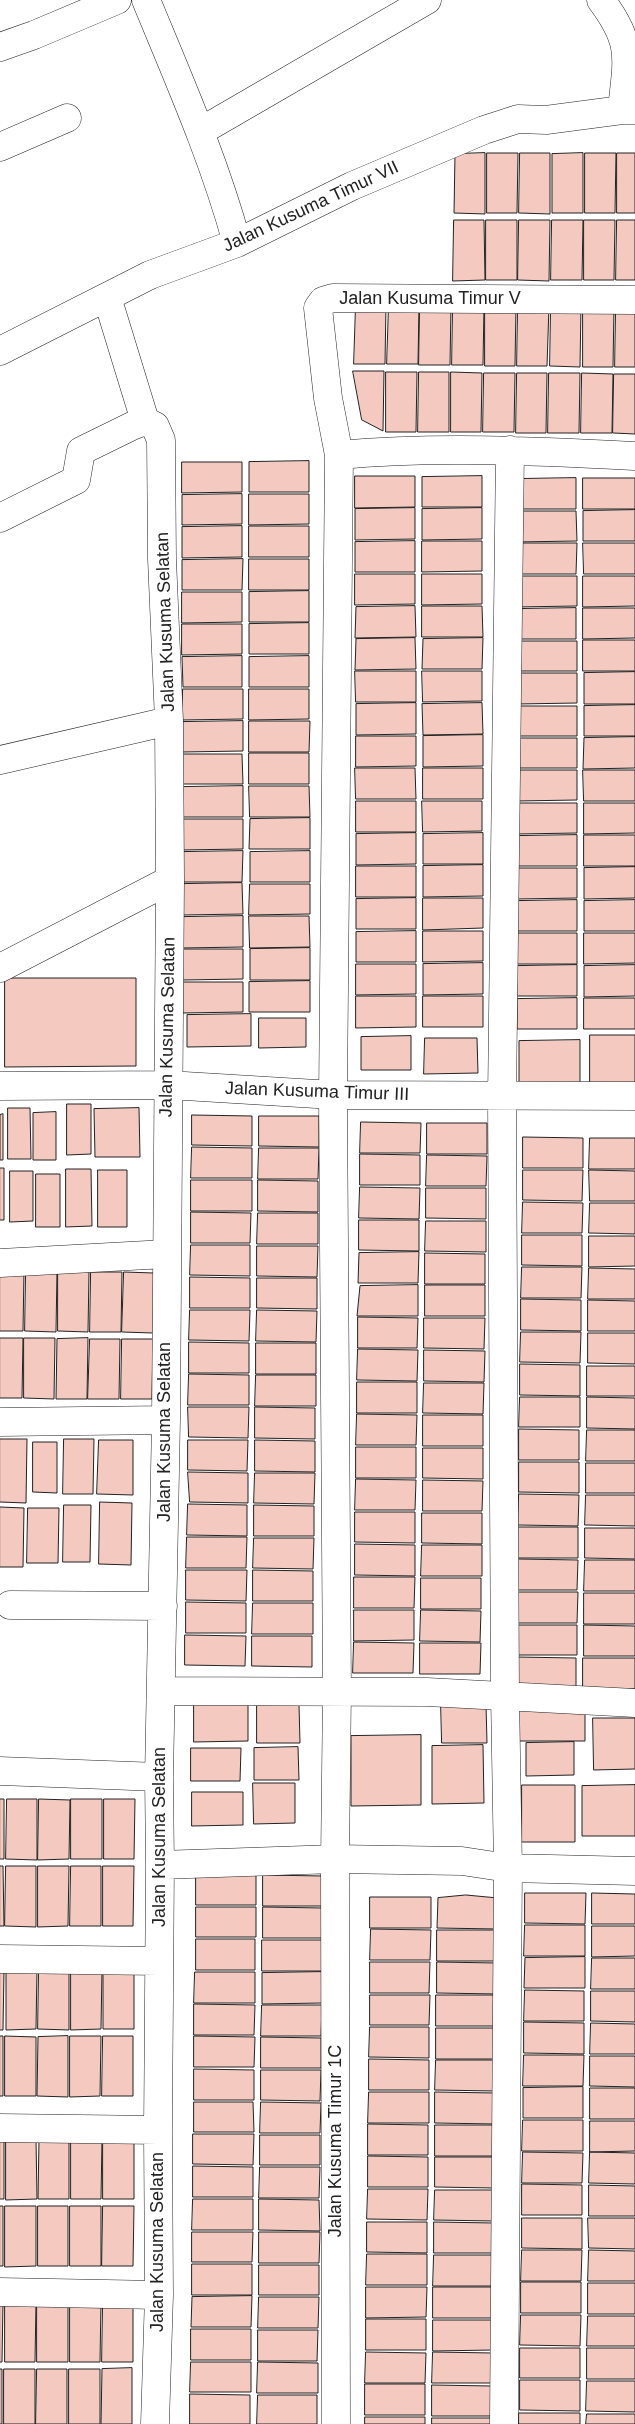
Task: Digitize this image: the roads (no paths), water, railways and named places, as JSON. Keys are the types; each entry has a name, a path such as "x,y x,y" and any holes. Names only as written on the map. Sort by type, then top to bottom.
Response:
{"street":[{"path":"0,47 34,35 117,0"},
{"path":"201,131 427,0"},
{"path":"601,0 616,21 627,46 629,110"},
{"path":"156,4 224,196 237,243"},
{"name":"Jalan Kusuma Timur VII","path":"0,351 150,275 237,243 352,186 484,130 518,120 546,120 629,110"},
{"path":"0,147 66,118"},
{"name":"Jalan Kusuma Selatan","path":"107,297 153,431 162,559 169,722 170,880 166,1420 159,1777 158,2130 160,2295 155,2424"},
{"name":"Jalan Kusuma Timur V","path":"339,455 328,398 318,308 323,301 333,298 635,300"},
{"path":"0,518 76,480 81,451 134,425 153,431"},
{"path":"339,455 423,450 510,450 635,456"},
{"path":"504,2424 508,1868 505,1696 502,1097 510,450"},
{"name":"Jalan Kusuma Timur 1C","path":"336,2424 335,1859 337,1691 333,1095 339,455"},
{"path":"0,760 169,722"},
{"path":"0,968 170,880"},
{"name":"Jalan Kusuma Timur III","path":"0,1086 168,1085 333,1095 635,1096"},
{"path":"0,1263 166,1254"},
{"path":"0,1422 166,1420"},
{"path":"10,1605 163,1606"},
{"path":"162,1691 427,1692 635,1703"},
{"path":"0,1771 159,1777"},
{"path":"160,1865 335,1859 462,1861 508,1868 635,1871"},
{"path":"0,1959 158,1961"},
{"path":"0,2128 158,2130"},
{"path":"0,2292 160,2295"}]}
